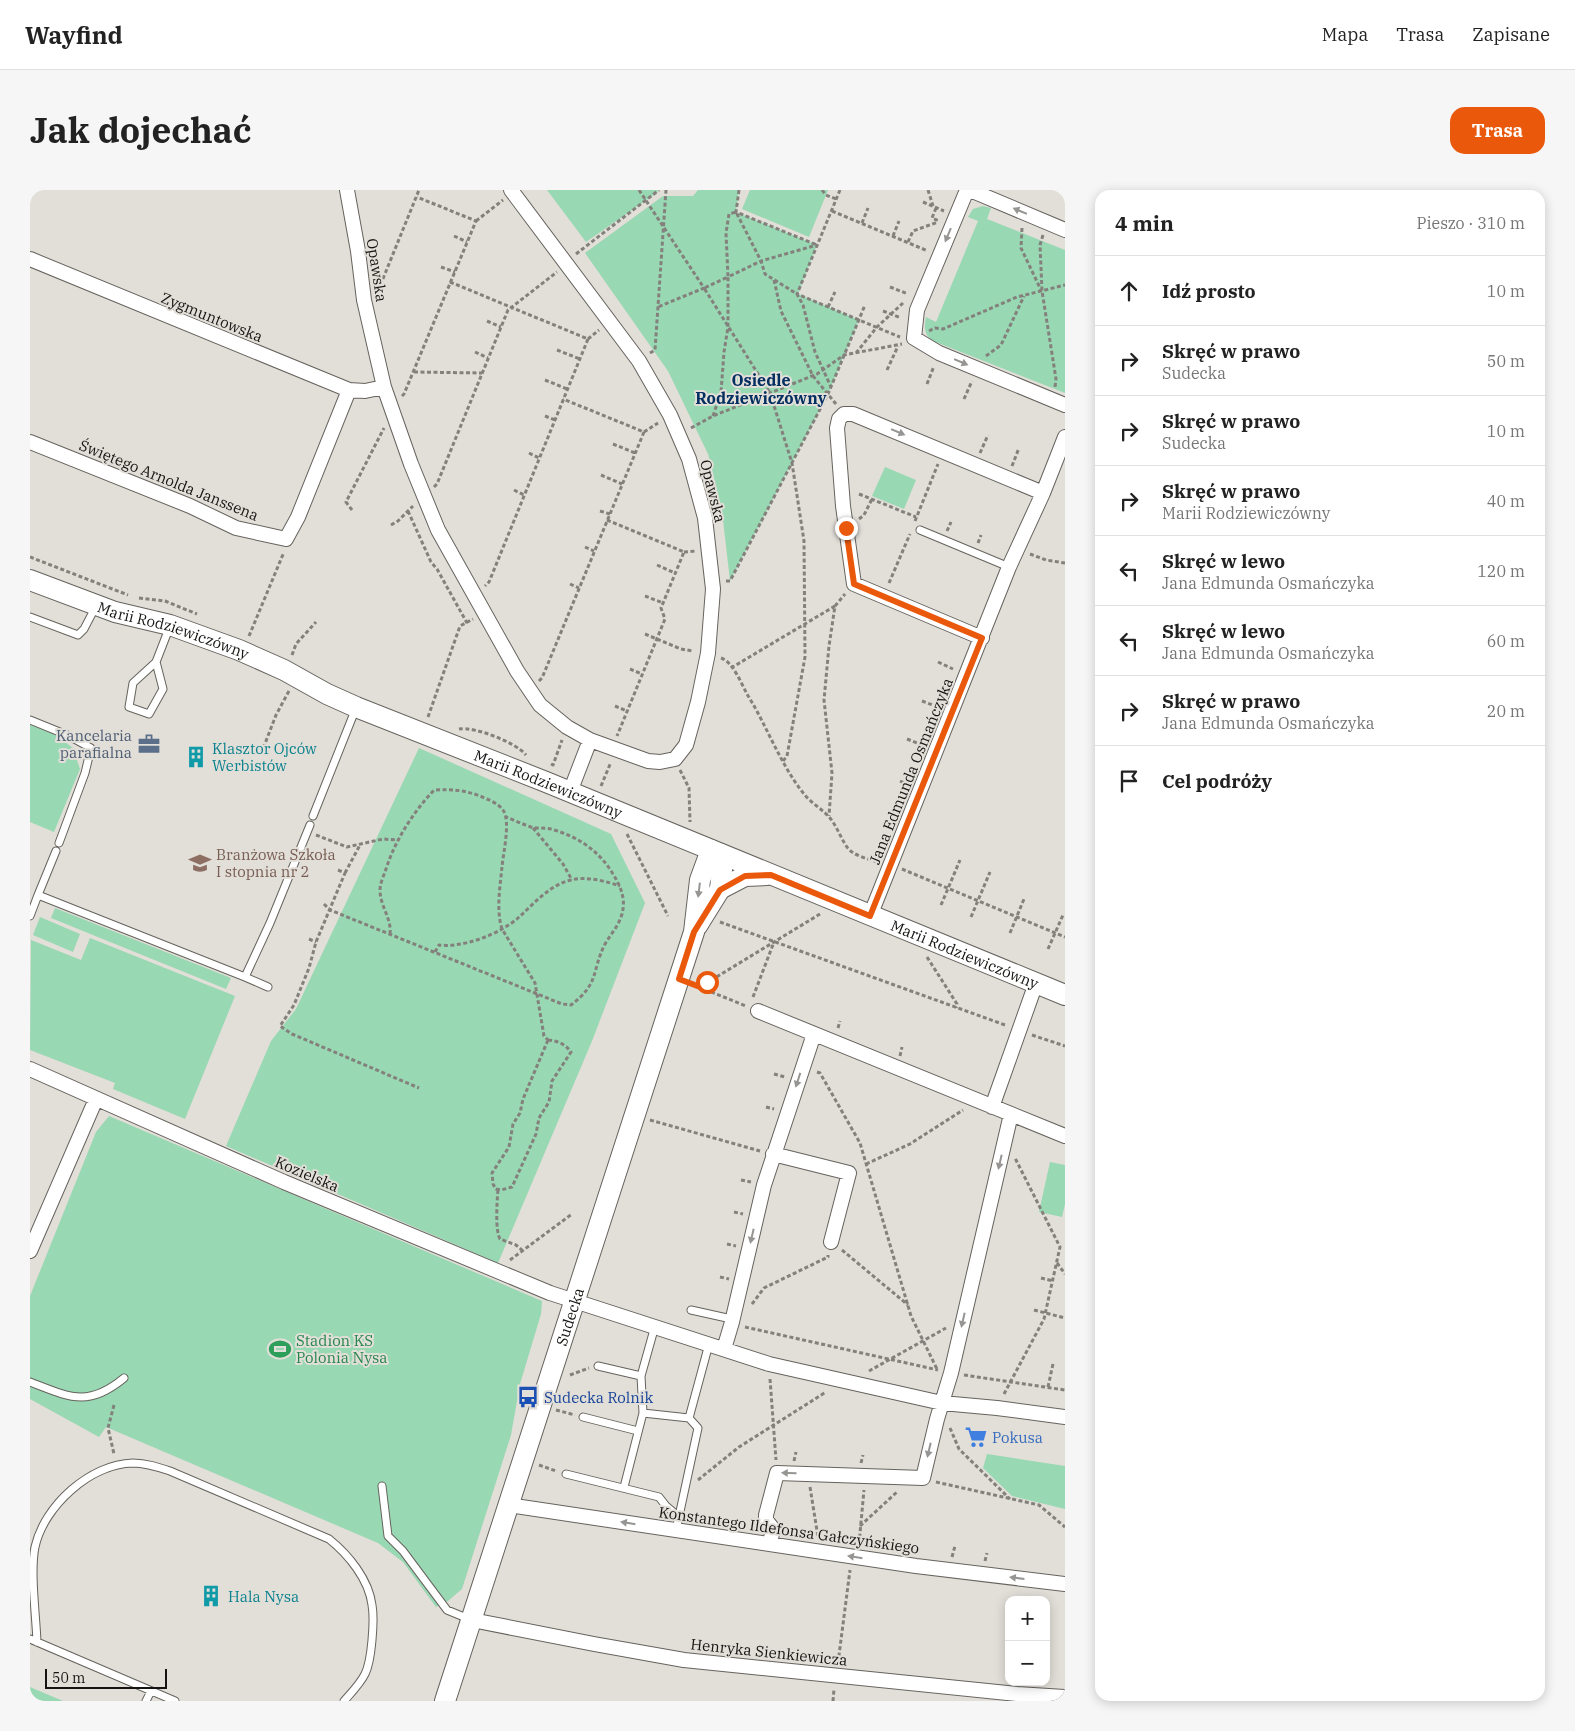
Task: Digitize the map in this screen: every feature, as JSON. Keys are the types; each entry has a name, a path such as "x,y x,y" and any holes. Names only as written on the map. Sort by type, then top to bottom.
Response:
{"street":[{"name":"Opawska","path":"347,190 358,251 364,300 384,387 423,496 438,530 528,689 540,705 567,727 590,740 648,761 660,762 675,758 686,745 698,702 708,653 713,582 705,518 689,458 659,394 639,361 512,192"},
{"path":"1060,403 939,353 909,330 968,190 1065,230"},
{"name":"Zygmuntowska","path":"30,259 349,390 365,391 384,387"},
{"path":"286,539 298,517 349,390"},
{"path":"982,638 854,584 843,506 837,428 839,419 844,414 853,414 1043,493"},
{"name":"Jana Edmunda Osmańczyka","path":"870,916 1009,567 1043,493 1065,438"},
{"name":"Świętego Arnolda Janssena","path":"30,442 190,506 236,528 286,539"},
{"name":"Marii Rodziewiczówny","path":"30,580 96,606 170,625 239,650 298,677 327,694 356,707 615,810 1065,995"},
{"path":"570,792 590,740"},
{"name":"Sudecka","path":"694,932 720,890 722,870 716,852"},
{"name":"Sudecka","path":"445,1701 694,932 700,880 716,852"},
{"name":"Sudecka","path":"720,890 745,876 771,875"},
{"path":"992,1107 1036,983"},
{"path":"758,1012 1065,1136"},
{"path":"724,1349 735,1323 756,1217 773,1154 814,1034"},
{"name":"Kozielska","path":"30,1069 284,1182 494,1270 574,1301"},
{"path":"30,1251 96,1098"},
{"path":"770,1543 773,1529 766,1520 766,1515 777,1473 917,1477 942,1403 944,1371 963,1321 1011,1114"},
{"path":"773,1154 849,1173 831,1242"},
{"path":"574,1301 769,1364 860,1386 942,1403 1065,1417"},
{"name":"Konstantego Ildefonsa Gałczyńskiego","path":"508,1504 678,1524 770,1543 852,1557 1065,1584"},
{"name":"Henryka Sienkiewicza","path":"472,1620 684,1660 1017,1694 1065,1696"}],"lane":[{"path":"920,530 1009,567"},
{"path":"30,617 78,635 84,629 96,606"},
{"path":"156,662 164,689 149,714 128,707 133,683 156,662 170,625"},
{"path":"313,816 356,707"},
{"path":"30,720 67,735 91,748 85,773 59,843"},
{"path":"245,977 270,923 308,828"},
{"path":"30,916 56,851"},
{"path":"38,895 268,987"},
{"path":"691,1310 727,1318 735,1323"},
{"path":"624,1487 643,1413 641,1376 654,1326"},
{"path":"689,1418 709,1344"},
{"path":"598,1366 641,1376"},
{"path":"30,1382 70,1397 92,1397 113,1387 124,1378"},
{"path":"643,1413 689,1418 698,1428 678,1524"},
{"path":"582,1417 638,1431"},
{"path":"175,1701 33,1640 33,1565 35,1546 42,1528 53,1509 66,1493 91,1477 117,1465 133,1463 150,1464 170,1471 329,1539 340,1547 366,1584 372,1605 371,1653 366,1672 358,1686 344,1701"},
{"path":"566,1474 659,1496 678,1524"},
{"path":"382,1486 388,1536 403,1551 447,1610 472,1620"},
{"path":"146,1701 151,1691"}],"path":[{"path":"364,300 376,297 419,190"},
{"path":"639,190 770,393 792,463 804,541 805,658 787,756 783,761"},
{"path":"391,526 436,484 508,310 659,190"},
{"path":"639,361 655,350 666,190"},
{"path":"738,190 736,212 761,261 765,274 797,294 877,327 909,330 943,329 1024,296 1065,285"},
{"path":"822,190 826,195 836,199"},
{"path":"797,294 840,190"},
{"path":"928,190 933,206"},
{"path":"390,402 404,394 476,221 512,192"},
{"path":"417,197 476,221"},
{"path":"923,202 956,216"},
{"path":"862,223 868,208"},
{"path":"832,211 940,255"},
{"path":"713,416 721,392 728,327 726,232 729,214 736,212 818,245"},
{"path":"1023,212 1021,248 1042,291"},
{"path":"893,236 899,221"},
{"path":"908,242 913,230 939,221"},
{"path":"1048,223 1040,245 1042,291 1060,403"},
{"path":"454,236 467,242"},
{"path":"658,307 761,261 818,245"},
{"path":"441,267 455,272"},
{"path":"774,280 781,311 812,376 828,394"},
{"path":"450,282 588,339 489,582 475,595"},
{"path":"855,354 877,327 912,296 890,287"},
{"path":"828,307 835,292"},
{"path":"797,294 803,304 815,352 831,387"},
{"path":"977,368 981,359 1000,345 1024,296"},
{"path":"713,582 730,581 828,394 865,305"},
{"path":"678,434 713,416 812,376 844,356 898,346 909,340 909,330 890,314 883,311"},
{"path":"488,321 501,327"},
{"path":"887,370 898,346 909,330"},
{"path":"558,350 580,359"},
{"path":"475,352 488,358"},
{"path":"414,372 482,373"},
{"path":"545,380 567,389"},
{"path":"528,689 542,678 644,432 564,399"},
{"path":"545,416 555,420"},
{"path":"352,510 346,502 379,435 387,423 396,419"},
{"path":"613,444 635,453"},
{"path":"883,597 942,456 942,451"},
{"path":"529,453 539,458"},
{"path":"601,475 622,484"},
{"path":"514,490 524,495"},
{"path":"860,494 916,517"},
{"path":"408,511 431,562 437,569 467,622"},
{"path":"600,511 610,514"},
{"path":"601,788 613,757 617,736 665,619 661,608 684,552 607,520"},
{"path":"248,639 284,554 286,539"},
{"path":"585,547 594,551"},
{"path":"1017,550 1046,560 1065,563"},
{"path":"658,566 675,573"},
{"path":"570,584 579,588"},
{"path":"645,596 663,603"},
{"path":"731,668 835,606 824,700 832,773 828,816"},
{"path":"426,722 460,626 485,613"},
{"path":"291,658 296,644 316,622"},
{"path":"645,634 681,649 708,653 726,660 760,715 783,761 805,795 828,816 852,852 875,861 890,864 1065,937"},
{"path":"630,669 642,674"},
{"path":"260,754 276,716 298,677"},
{"path":"615,706 627,711"},
{"path":"553,765 567,727"},
{"path":"675,758 689,788 690,824"},
{"path":"390,934 391,924 381,901 380,888 397,840 411,817 434,790 451,789 469,792 487,799 503,810 506,816 506,846 502,865 500,897 502,929 535,983 544,1036 548,1040 556,1040 566,1046 571,1052 552,1081 547,1107 539,1118 536,1134 512,1187 498,1190"},
{"path":"615,810 668,916"},
{"path":"324,904 330,910 538,995 562,1004 571,1005 584,995 594,978 602,951 620,921 624,899 621,887 606,862 592,849 575,838 553,830 532,827 506,816"},
{"path":"532,827 563,864 572,880"},
{"path":"308,828 347,847 384,839 397,840"},
{"path":"360,844 345,873 316,942 309,968 294,1005 280,1026 292,1034 419,1088"},
{"path":"941,905 960,860"},
{"path":"338,870 345,873"},
{"path":"971,918 990,872"},
{"path":"435,952 439,945 449,946 470,942 502,929 516,920 544,894 559,884 587,878 621,887"},
{"path":"1010,933 1024,899"},
{"path":"700,987 827,910"},
{"path":"1048,950 1063,915"},
{"path":"718,922 1065,1046"},
{"path":"924,936 921,948 957,1004 956,1008"},
{"path":"309,939 316,942"},
{"path":"679,979 748,1007 774,942"},
{"path":"498,1190 493,1184 492,1173 509,1147 513,1124 520,1113 523,1099 548,1040"},
{"path":"802,1068 820,1073 860,1142 908,1306 924,1342 944,1371"},
{"path":"849,1173 852,1166 866,1164 910,1144 976,1101"},
{"path":"650,1120 773,1154"},
{"path":"997,1408 1046,1313 1060,1247 1010,1149 1004,1144"},
{"path":"498,1190 496,1202 498,1235 500,1239 516,1245 523,1251"},
{"path":"494,1270 572,1214"},
{"path":"908,1306 831,1242 828,1257 764,1288 735,1323 944,1371 1065,1390"},
{"path":"1057,1263 1065,1274"},
{"path":"1041,1278 1053,1281"},
{"path":"1034,1310 1065,1318"},
{"path":"860,1386 863,1375 889,1359 924,1342 938,1332 963,1321"},
{"path":"769,1364 777,1473"},
{"path":"1048,1388 1053,1364"},
{"path":"567,1377 598,1366"},
{"path":"685,1491 739,1447 830,1390 835,1380"},
{"path":"942,1403 959,1449 1010,1500"},
{"path":"114,1405 108,1428 117,1465"},
{"path":"556,1410 582,1417"},
{"path":"538,1465 566,1474"},
{"path":"808,1474 820,1551"},
{"path":"836,1675 852,1557 858,1550 866,1476"},
{"path":"860,1526 917,1477 1039,1506 1065,1528"}],"green space":[{"path":"547,190 657,190 658,192 586,242"},
{"path":"698,190 739,190 736,212 817,245 798,294 859,320 828,394 730,581 722,511 708,454 668,371 585,253 663,196 693,196"},
{"path":"750,190 828,190 809,237 742,209"},
{"path":"983,206 991,208 987,219 1065,250 1065,393 933,341 926,333 926,317 936,322 978,221 968,217 973,209"},
{"path":"885,467 916,480 904,509 872,496"},
{"path":"30,724 54,734 73,748 80,769 54,832 30,822"},
{"path":"419,748 611,834 645,903 592,1041 498,1263 226,1146 271,1041 296,1009"},
{"path":"55,908 231,978 226,989 51,918"},
{"path":"40,917 80,934 73,952 33,935"},
{"path":"90,938 235,996 185,1119 113,1089 115,1083 30,1050 31,940 81,960"},
{"name":"Stadion KS Polonia Nysa","path":"109,1116 542,1301 541,1314 520,1384 511,1435 462,1589 448,1601 436,1607 403,1562 378,1543 106,1427 99,1437 30,1399 30,1296 96,1132"},
{"path":"1050,1162 1065,1165 1065,1204 1062,1217 1039,1212"},
{"path":"987,1454 1065,1466 1065,1509 1012,1496 983,1468"},
{"path":"30,1687 63,1701 30,1701"}],"place":[{"name":"Kancelaria parafialna","path":"149,744"},
{"name":"Klasztor Ojców Werbistów","path":"196,757"},
{"name":"Branżowa Szkoła I stopnia nr 2","path":"200,863"},
{"name":"Stadion KS Polonia Nysa","path":"280,1349"},
{"name":"Sudecka Rolnik","path":"528,1397"},
{"name":"Pokusa","path":"976,1437"},
{"name":"Hala Nysa","path":"211,1596"}],"district":[{"name":"Osiedle Rodziewiczówny","path":"761,389"}],"route":[{"path":"707,982 700,987 679,979 694,932 720,890 745,876 771,875 870,916 982,638 854,584 846,528"}]}
